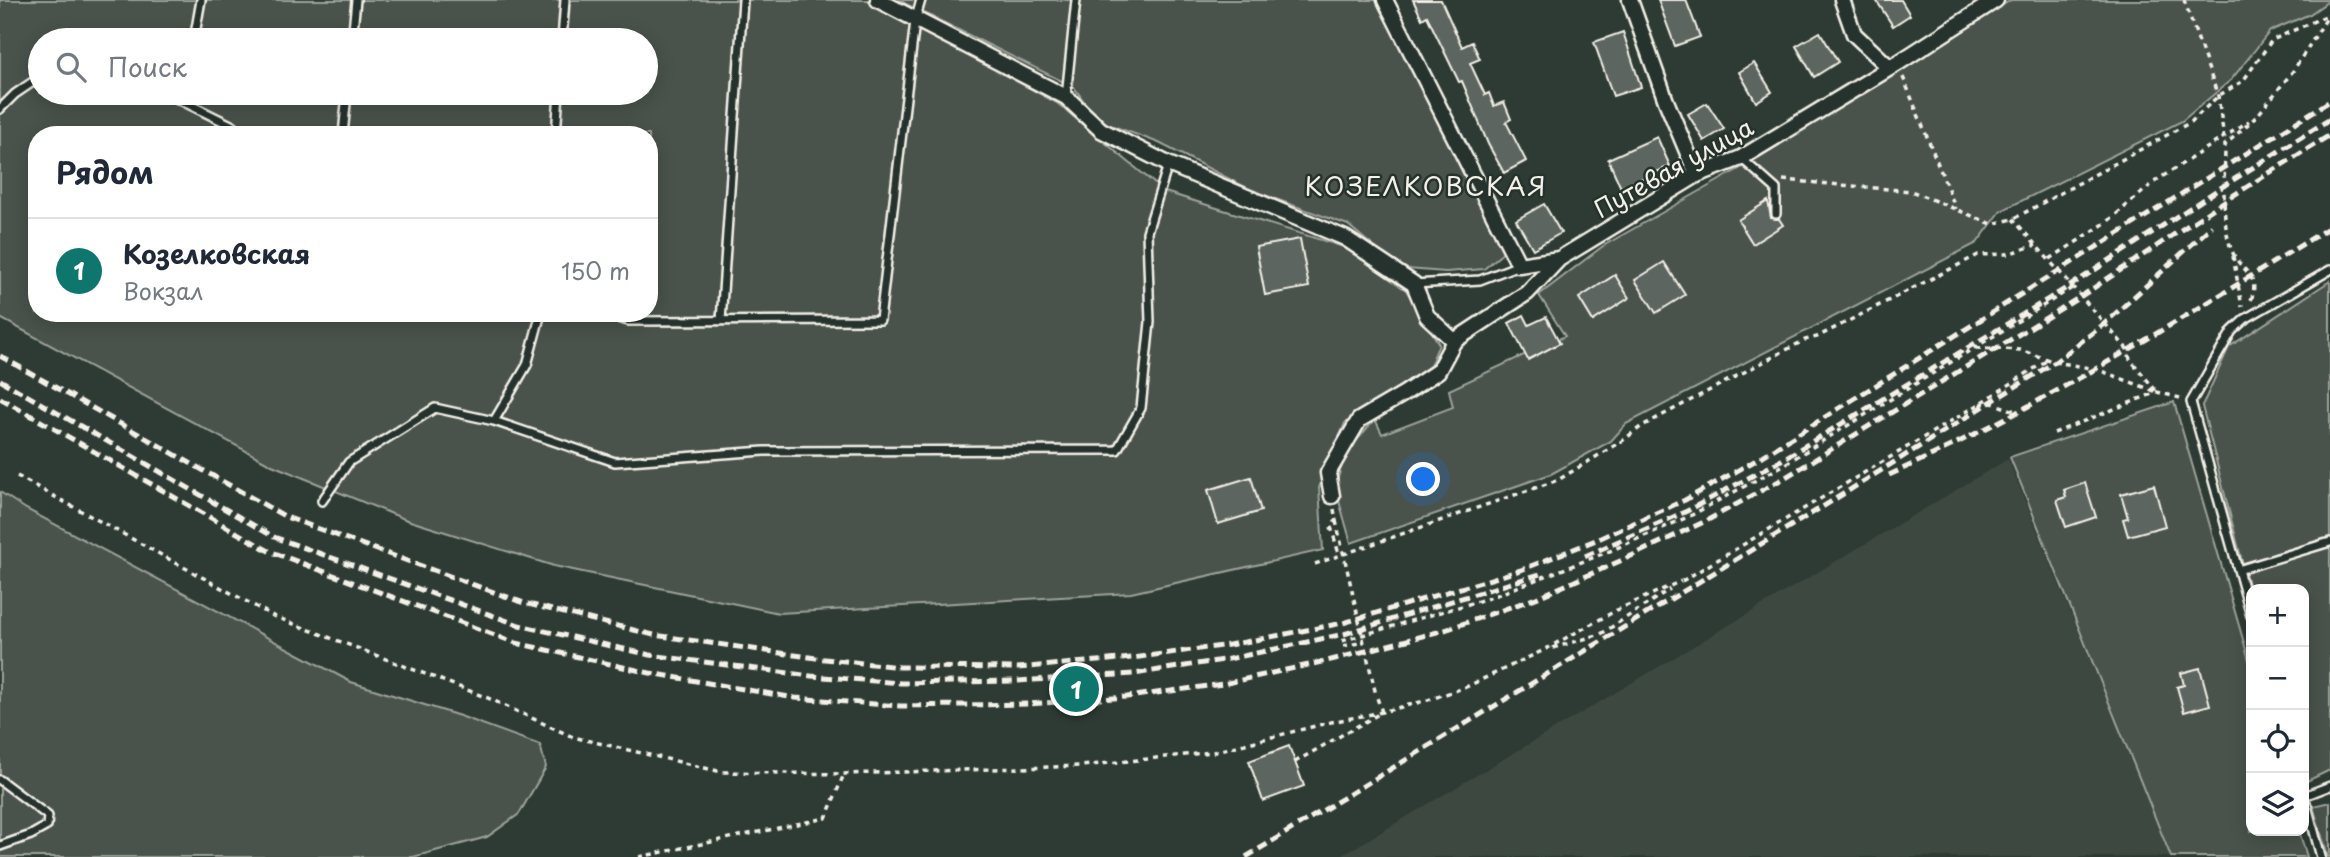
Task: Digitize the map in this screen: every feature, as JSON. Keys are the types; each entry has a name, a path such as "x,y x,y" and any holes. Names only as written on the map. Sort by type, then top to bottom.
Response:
{"street":[{"path":"878,0 1066,97 1101,130 1168,164 1345,238 1414,284 1427,316 1454,341"},
{"path":"1385,0 1519,265 1559,258"},
{"path":"1630,0 1666,101 1697,175"},
{"path":"1842,0 1854,34 1893,65"},
{"name":"Путевая улица","path":"1332,496 1328,473 1359,420 1437,371 1454,341 1527,293 1559,258 1697,175 1741,158 1996,0"}],"lane":[{"path":"196,28 201,0"},
{"path":"353,28 356,0"},
{"path":"563,28 565,0"},
{"path":"721,320 743,0"},
{"path":"658,321 880,320 915,21 920,0"},
{"path":"1066,97 1076,0"},
{"path":"0,108 28,85"},
{"path":"199,105 236,126"},
{"path":"343,126 346,105"},
{"path":"557,126 558,105"},
{"path":"1741,158 1776,189 1776,214"},
{"path":"322,501 349,461 435,408 494,421 615,462 764,451 1117,450 1141,408 1150,323 1147,232 1168,164"},
{"path":"1414,284 1480,280 1519,265"},
{"path":"2246,598 2191,402 2232,331 2245,319 2330,270"},
{"path":"494,421 527,365 539,322"},
{"path":"2238,570 2330,542"},
{"path":"0,780 48,816 47,826 0,846"},
{"path":"2309,793 2330,786"},
{"path":"2309,813 2321,857"}],"path":[{"path":"2184,0 2218,96 2225,145 2224,218 2245,319"},
{"path":"1764,177 1822,185 1911,191 1992,224 2014,219 2192,122 2218,96 2243,80 2272,40 2329,14"},
{"path":"2225,145 2257,116 2293,71 2329,14"},
{"path":"1893,65 1956,209"},
{"path":"2050,259 2106,222 2157,180 2257,116"},
{"path":"2014,219 2128,350 2130,359 2157,391"},
{"path":"1315,564 1558,480 1642,426 1805,340 1817,337 1978,255 2007,254 2036,245"},
{"path":"2233,255 2251,276 2255,292 2245,319"},
{"path":"1342,640 1489,598 1688,517 1780,467 2072,288"},
{"path":"1976,348 2020,350 2096,369 2191,402"},
{"path":"1544,650 1601,634 1681,581 1978,405 2049,359"},
{"path":"2054,433 2157,391"},
{"path":"1978,405 1992,403 2018,412"},
{"path":"17,476 273,616 488,698 573,737 722,772 844,774 1081,766 1213,752 1382,712 1466,687 1544,650 1617,610 1681,581"},
{"path":"1339,555 1331,527 1336,521 1382,712"},
{"path":"1343,646 1364,642"},
{"path":"1295,762 1382,712"},
{"path":"639,857 826,818 844,774"}],"shaded area":[{"path":"0,0 868,0 1057,103 1165,192 1344,247 1406,290 1439,344 1430,366 1345,423 1319,488 1323,550 1131,593 779,613 554,566 407,520 272,465 0,318"},
{"path":"898,0 1376,0 1505,251 1484,269 1446,272 1407,269 1348,225 1251,190 1159,143 1097,120 1074,87"},
{"path":"2011,0 2330,0 2310,14 2270,31 2231,80 2182,121 2001,211 1977,243 1626,424 1611,441 1551,474 1351,543 1335,487 1346,453 1375,419 1382,434 1453,407 1449,390 1565,336 1539,295 1603,246 1748,164"},
{"path":"2330,281 2330,770 2309,780 2309,584 2248,584 2202,406 2229,347"},
{"path":"2174,402 2246,650 2246,836 2301,836 2307,857 2171,857 2010,457"},
{"path":"2008,459 2170,857 1339,857"},
{"path":"0,492 26,509 351,682 460,716 540,745 546,767 519,814 487,837 413,857 0,857"},
{"path":"2330,802 2330,857 2328,857 2313,806"}],"building":[{"path":"1413,0 1441,0 1462,47 1472,42 1480,59 1470,63 1485,95 1489,93 1494,106 1504,102 1511,119 1506,122 1526,161 1504,173 1488,144 1462,81 1459,82 1427,16 1422,19"},
{"path":"1658,0 1686,0 1700,37 1675,46"},
{"path":"1876,0 1901,0 1910,15 1893,26"},
{"path":"1623,32 1641,87 1613,96 1594,42"},
{"path":"1820,32 1838,62 1814,77 1796,46"},
{"path":"1754,63 1772,92 1756,102 1739,72"},
{"path":"1707,103 1724,129 1704,141 1688,114"},
{"path":"1657,137 1670,166 1621,188 1608,159"},
{"path":"1768,201 1771,218 1779,219 1783,225 1753,244 1738,220"},
{"path":"1544,204 1561,233 1533,249 1516,220"},
{"path":"1300,239 1309,287 1265,295 1256,247"},
{"path":"1664,262 1685,295 1656,313 1635,280"},
{"path":"1615,275 1629,298 1593,321 1579,298"},
{"path":"1524,315 1529,325 1546,317 1560,343 1528,360 1509,323"},
{"path":"1251,477 1261,511 1218,524 1208,490"},
{"path":"2085,483 2096,517 2066,527 2057,500 2066,497 2064,490"},
{"path":"2154,485 2165,526 2128,536 2123,519 2128,518 2121,494"},
{"path":"2200,668 2210,705 2184,712 2177,687 2184,685 2181,673"},
{"path":"1289,746 1304,786 1263,801 1249,761"}],"railway":[{"path":"0,356 286,517 524,603 654,635 900,667 1017,668 1132,658 1229,645 1343,623 1521,570 1685,500 1758,459 2330,101"},
{"path":"1585,556 1687,511 1778,462 2070,286 2330,119"},
{"path":"0,398 269,551 516,643 650,673 795,698 900,706 1028,704 1127,697 1223,684 1335,659 1445,630 1536,598 1627,558 1708,520 1786,477 2080,297 2330,135"},
{"path":"1246,857 1832,501 2055,362 2104,324 2212,226"},
{"path":"1889,475 2059,390 2330,227"},
{"path":"0,380 274,537 519,625 650,655 811,676 901,683 1017,681 1134,674 1229,659 1344,634 1540,574"}],"place":[{"name":"Козелковская","path":"1076,689"}],"district":[{"name":"КОЗЕЛКОВСКАЯ","path":"1426,185"}]}
